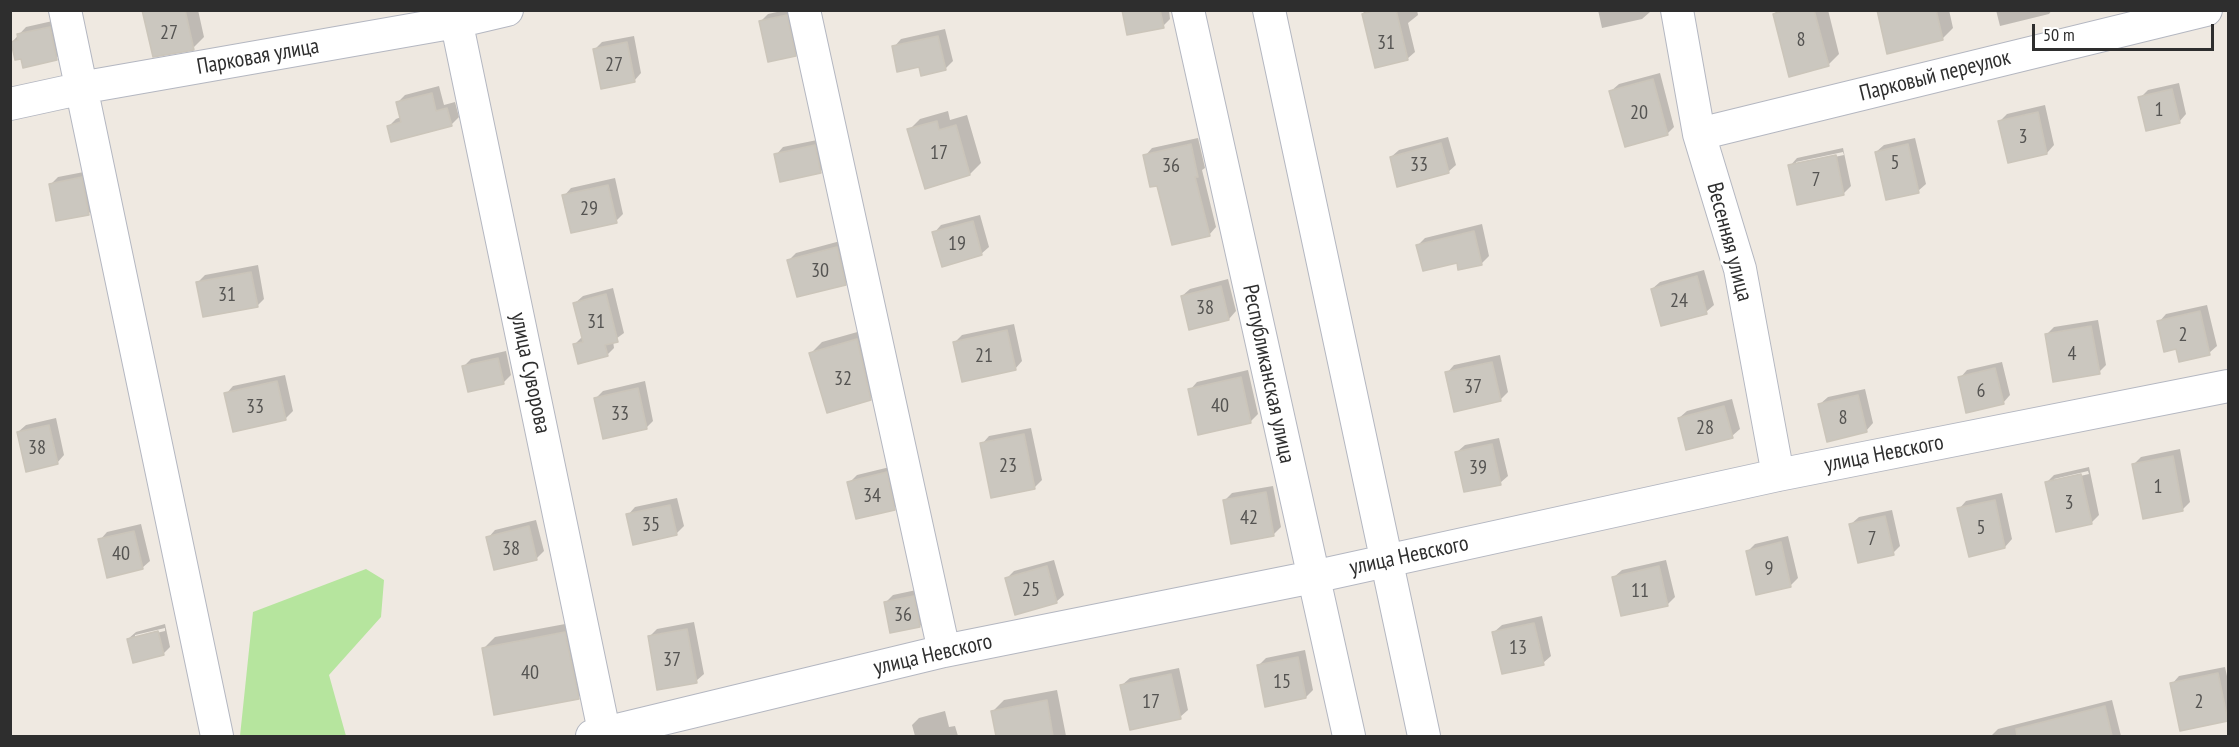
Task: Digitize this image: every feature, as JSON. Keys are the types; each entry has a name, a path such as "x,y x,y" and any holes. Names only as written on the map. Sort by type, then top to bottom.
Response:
{"street":[{"path":"65,10 217,736"},
{"name":"Парковая улица","path":"10,104 455,16 507,10"},
{"path":"804,10 944,651"},
{"name":"Республиканская улица","path":"1188,10 1349,736"},
{"path":"1269,10 1424,736"},
{"name":"Весенняя улица","path":"1677,10 1699,134 1740,269 1778,475"},
{"name":"Парковый переулок","path":"1699,134 2206,10"},
{"name":"улица Суворова","path":"455,16 601,736"},
{"name":"улица Невского","path":"601,736 944,651 1313,577 1778,475 2229,386"}],"green space":[{"path":"366,569 384,580 381,617 329,675 346,736 240,736 253,612"}],"building":[{"path":"142,10 185,10 194,50 153,57"},
{"path":"1122,10 1160,10 1164,28 1127,35"},
{"path":"1376,10 1396,10 1408,60 1375,68 1362,14"},
{"path":"1786,10 1814,10 1829,66 1789,77 1773,14"},
{"path":"1877,10 1936,10 1943,40 1887,54"},
{"path":"787,15 796,56 768,62 759,21"},
{"path":"50,27 57,60 23,68 21,59 15,60 11,42 18,40 17,34"},
{"path":"938,36 946,70 921,76 919,67 897,72 892,46"},
{"path":"627,42 635,82 601,89 593,49"},
{"path":"1653,79 1668,135 1625,147 1609,91"},
{"path":"2172,89 2180,123 2146,131 2138,97"},
{"path":"432,93 436,111 447,108 452,126 391,142 387,126 401,122 396,102"},
{"path":"2038,112 2047,154 2008,163 1998,121"},
{"path":"937,121 939,130 956,125 970,175 925,189 907,129"},
{"path":"1441,143 1449,173 1397,187 1390,157"},
{"path":"1191,144 1198,177 1195,177 1210,236 1172,245 1157,186 1150,187 1143,155"},
{"path":"1908,144 1919,193 1886,200 1875,152"},
{"path":"815,145 821,173 780,182 774,154"},
{"path":"1836,155 1844,195 1797,205 1788,165"},
{"path":"82,177 89,215 56,221 49,184"},
{"path":"608,185 617,223 571,233 562,195"},
{"path":"973,221 982,255 942,267 932,232"},
{"path":"1474,231 1482,265 1458,270 1457,263 1423,271 1416,245"},
{"path":"837,247 846,285 797,297 787,260"},
{"path":"251,272 258,307 203,317 196,282"},
{"path":"1697,276 1707,314 1661,326 1651,289"},
{"path":"1221,286 1229,320 1189,330 1181,296"},
{"path":"606,294 618,342 605,345 608,356 578,364 573,344 583,342 573,303"},
{"path":"2200,311 2210,355 2179,362 2176,349 2164,352 2157,321"},
{"path":"2091,326 2100,374 2053,382 2045,334"},
{"path":"1007,330 1016,370 962,382 953,342"},
{"path":"857,339 871,400 827,413 809,353"},
{"path":"498,358 504,384 468,392 462,366"},
{"path":"1492,362 1501,401 1454,412 1445,372"},
{"path":"1995,368 2004,404 1966,413 1958,377"},
{"path":"1241,377 1251,423 1198,435 1188,389"},
{"path":"277,381 286,420 233,432 224,393"},
{"path":"638,388 647,429 603,439 594,398"},
{"path":"1858,395 1867,432 1827,442 1818,404"},
{"path":"1724,406 1733,438 1686,450 1678,418"},
{"path":"49,425 58,464 26,472 17,432"},
{"path":"1024,434 1035,489 991,498 980,443"},
{"path":"1492,444 1501,485 1464,492 1455,452"},
{"path":"2173,456 2183,511 2143,519 2132,464"},
{"path":"887,472 895,510 856,519 847,482"},
{"path":"2081,474 2092,524 2056,532 2045,482"},
{"path":"1266,492 1274,536 1231,544 1223,500"},
{"path":"1995,500 2005,548 1969,557 1957,508"},
{"path":"670,505 677,535 633,545 626,514"},
{"path":"1885,516 1894,555 1858,563 1849,524"},
{"path":"529,526 537,560 494,570 486,537"},
{"path":"134,531 143,569 107,578 98,539"},
{"path":"1781,542 1791,587 1756,595 1746,551"},
{"path":"1047,566 1057,603 1015,615 1005,578"},
{"path":"1659,566 1668,606 1621,616 1612,577"},
{"path":"914,596 920,627 890,633 884,602"},
{"path":"1534,623 1544,665 1502,674 1492,632"},
{"path":"687,629 697,683 657,690 648,636"},
{"path":"158,631 164,655 133,663 127,639"},
{"path":"565,632 579,699 494,715 482,648"},
{"path":"1298,657 1306,698 1265,707 1257,665"},
{"path":"2218,673 2228,721 2180,731 2170,683"},
{"path":"1171,674 1181,719 1130,730 1120,685"},
{"path":"1047,700 1053,736 996,736 991,711"},
{"path":"2105,706 2112,736 2017,736 2016,729"}]}
